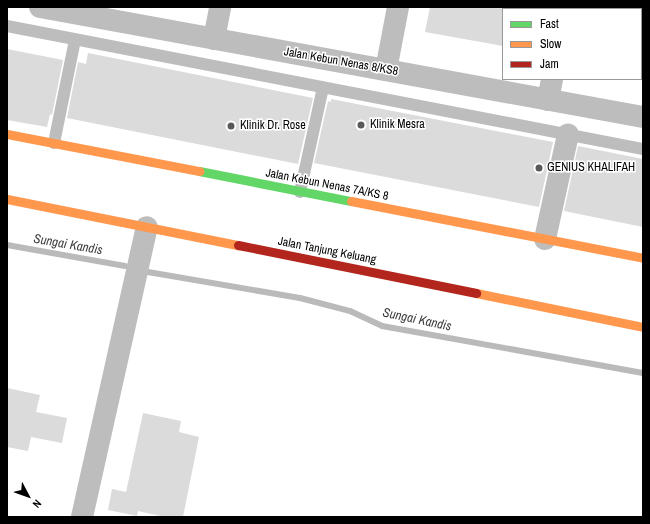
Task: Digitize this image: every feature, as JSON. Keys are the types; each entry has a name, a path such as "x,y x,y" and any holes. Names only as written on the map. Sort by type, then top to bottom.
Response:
{"street":[{"path":"214,39 220,7"},
{"path":"386,70 398,7"},
{"name":"Jalan Kebun Nenas 8/KS8","path":"51,8 643,118"},
{"path":"548,100 552,80"},
{"name":"Jalan Kebun Nenas 7A/KS 8","path":"7,134 643,258"},
{"path":"545,239 568,134"},
{"name":"Jalan Tanjung Keluang","path":"7,199 643,327"},
{"path":"82,517 147,227"}],"lane":[{"path":"7,26 643,149"},
{"path":"54,143 75,40"},
{"path":"300,192 323,87"}],"building":[{"path":"430,7 503,7 502,46 425,32"},
{"path":"7,49 63,60 52,115 50,114 47,127 7,120"},
{"path":"88,53 313,98 298,164 67,118 78,62 86,64"},
{"path":"331,99 553,142 539,207 314,163 328,101 331,102"},
{"path":"578,146 643,159 643,227 564,211"},
{"path":"7,388 40,395 36,412 67,418 62,443 31,437 28,451 7,447"},
{"path":"143,413 181,421 179,432 199,437 183,517 165,517 138,511 137,516 108,510 112,489 126,492"}],"waterway":[{"name":"Sungai Kandis","path":"7,245 125,266"},
{"name":"Sungai Kandis","path":"142,271 300,298 350,311 382,326 643,373"}],"traffic: fast":[{"path":"199,171 351,201"}],"traffic: slow":[{"path":"7,134 199,171"},
{"path":"7,199 238,245"},
{"path":"351,201 643,258"},
{"path":"476,293 643,327"}],"traffic: jam":[{"path":"238,245 476,293"}],"place":[{"name":"Klinik Mesra","path":"361,125"},
{"name":"Klinik Dr. Rose","path":"231,126"},
{"name":"GENIUS KHALIFAH","path":"539,168"}]}
